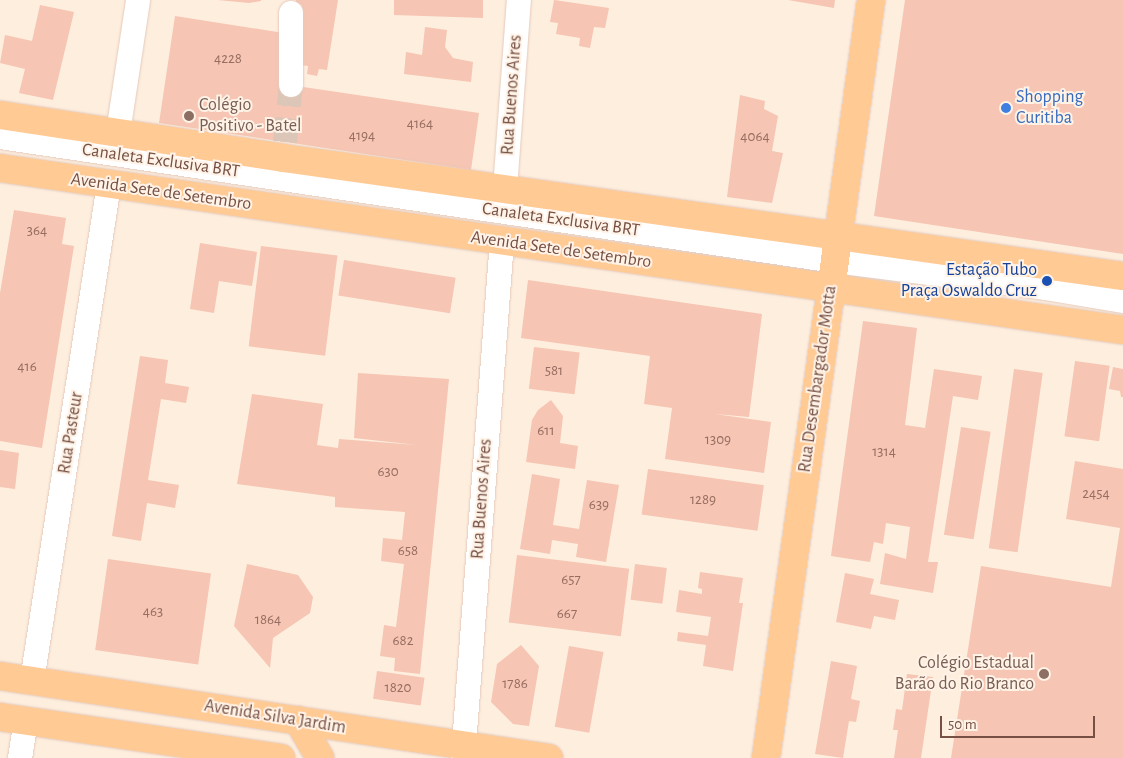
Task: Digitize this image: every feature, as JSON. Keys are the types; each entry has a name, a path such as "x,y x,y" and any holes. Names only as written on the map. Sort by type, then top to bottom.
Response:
{"main road":[{"name":"Rua Desembargador Motta","path":"766,758 871,0"},
{"path":"0,115 118,133 284,150 836,248 1123,276"},
{"name":"Avenida Sete de Setembro","path":"0,168 1123,330"},
{"name":"Avenida Silva Jardim","path":"0,676 298,720 464,752 549,758"},
{"path":"13,718 281,758"},
{"path":"298,720 320,758"}],"street":[{"path":"118,133 138,0"},
{"name":"Rua Buenos Aires","path":"505,189 519,0"},
{"path":"291,13 291,85"},
{"name":"Canaleta Exclusiva BRT","path":"0,137 836,248 1123,301"},
{"name":"Rua Pasteur","path":"32,681 109,184"},
{"name":"Rua Buenos Aires","path":"464,752 502,241"},
{"path":"13,718 20,758"}],"building":[{"path":"218,0 261,0 261,1 249,3"},
{"path":"296,0 338,0 327,70 319,69 317,76 307,74 308,66 294,64 302,5 295,4"},
{"path":"394,0 483,0 483,18 394,15"},
{"path":"554,0 609,8 605,28 594,27 590,48 579,46 580,38 556,34 558,23 550,22"},
{"path":"788,0 835,0 834,8"},
{"name":"Shopping Curitiba","path":"905,0 1123,0 1123,254 874,216"},
{"path":"40,5 74,12 53,100 19,93 25,69 0,63 5,35 32,41"},
{"path":"175,16 290,34 283,84 479,113 471,170 159,123"},
{"path":"425,27 447,30 445,47 453,58 473,62 471,82 404,74 406,52 422,55"},
{"path":"740,95 765,101 764,109 778,116 772,151 783,153 772,203 727,197"},
{"path":"14,210 66,218 62,244 74,246 42,448 0,441 0,293"},
{"path":"200,243 257,252 252,286 219,281 214,313 190,309"},
{"path":"261,246 337,255 325,356 249,346"},
{"path":"344,260 456,278 450,313 338,296"},
{"path":"528,280 762,314 749,417 715,414 771,422 764,473 665,459 672,408 644,404 650,356 521,338"},
{"path":"863,321 917,328 905,425 925,428 934,369 982,376 978,400 953,396 928,562 938,562 933,593 880,584 885,553 906,559 910,527 886,523 883,544 874,542 870,562 831,556"},
{"path":"534,347 580,353 575,394 529,389"},
{"path":"140,356 168,360 165,383 189,387 186,403 161,399 148,480 179,485 175,508 147,503 141,541 112,536"},
{"path":"1075,361 1110,366 1099,441 1064,436"},
{"path":"1113,367 1123,369 1123,397 1121,397 1120,391 1109,389"},
{"path":"1014,369 1043,373 1018,552 989,548"},
{"path":"358,373 449,379 420,674 394,671 395,658 380,656 384,625 396,627 404,564 381,561 383,538 402,540 405,512 335,507 335,497 237,484 252,394 323,404 317,445 338,448 339,439 417,445 354,438"},
{"path":"551,400 563,416 560,443 578,446 575,469 526,462 532,420 538,410"},
{"path":"961,427 991,432 974,539 944,535"},
{"path":"0,450 19,453 15,489 0,487"},
{"name":"Colégio Estadual Barão do Rio Branco","path":"1075,461 1123,469 1123,758 951,758 981,566 1111,587 1120,528 1066,519"},
{"path":"648,469 764,485 757,531 642,515"},
{"path":"532,474 560,479 553,525 579,529 587,480 619,485 606,562 576,557 578,544 552,540 550,554 520,549"},
{"path":"517,555 629,569 621,636 509,622"},
{"path":"108,559 211,573 198,665 95,650"},
{"path":"247,564 298,575 313,597 310,613 273,638 270,668 234,626"},
{"path":"635,564 667,568 662,604 631,600"},
{"path":"700,572 743,578 739,603 743,603 733,671 703,666 706,645 677,641 678,632 708,636 711,617 676,612 679,590 702,594 702,589 698,588"},
{"path":"845,573 874,579 870,594 899,600 895,620 874,616 871,629 836,622"},
{"path":"521,645 539,666 529,726 513,724 491,702 497,664"},
{"path":"569,646 603,652 589,733 555,727"},
{"path":"831,661 857,666 851,699 860,701 856,722 849,721 843,758 815,754"},
{"path":"377,671 425,678 421,705 373,699"},
{"path":"907,674 933,677 921,758 894,758 898,730 893,730 896,709 902,710"}],"tunnel":[{"path":"285,142 291,85"}],"place":[{"name":"Shopping Curitiba","path":"1006,108"},
{"name":"Colégio Positivo - Batel","path":"189,116"},
{"name":"Estação Tubo Praça Oswaldo Cruz","path":"1047,281"},
{"name":"Colégio Estadual Barão do Rio Branco","path":"1044,674"}]}
